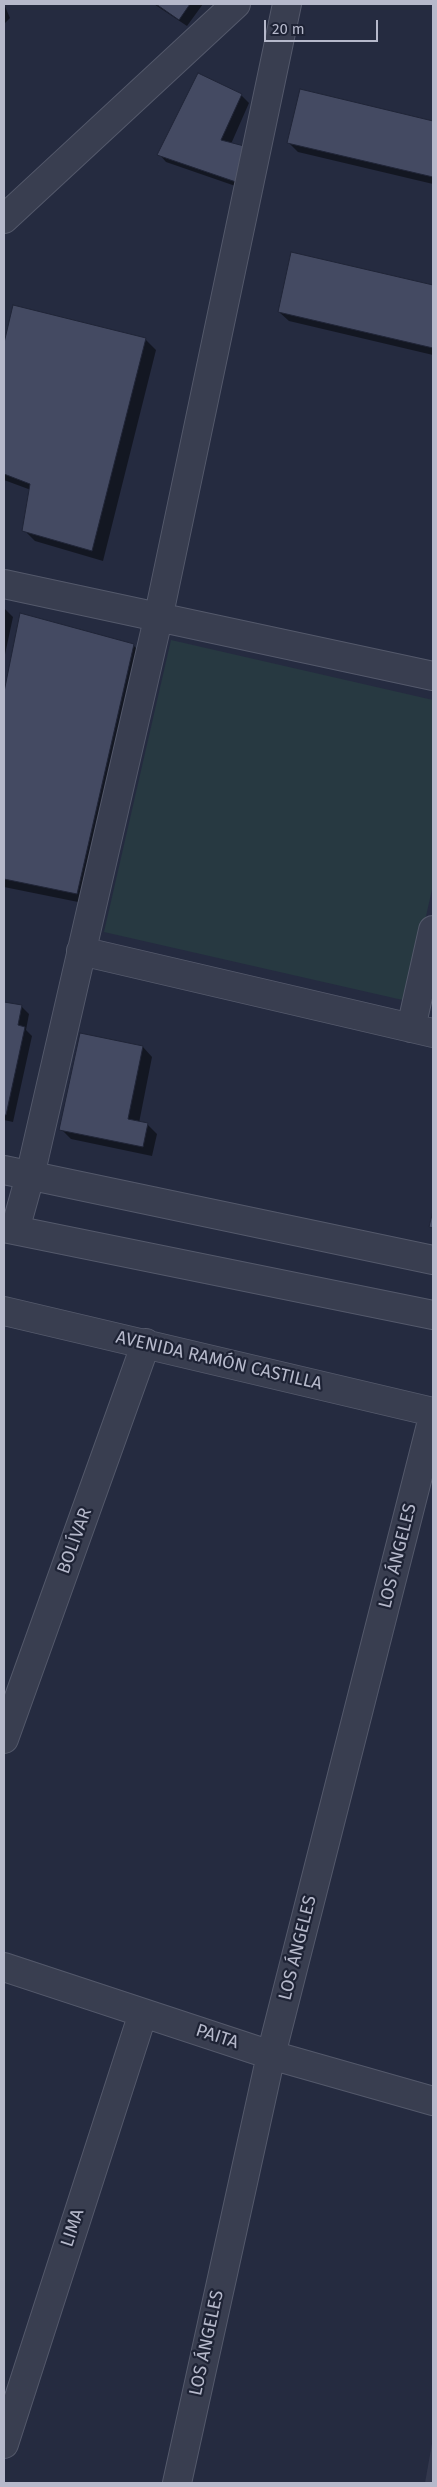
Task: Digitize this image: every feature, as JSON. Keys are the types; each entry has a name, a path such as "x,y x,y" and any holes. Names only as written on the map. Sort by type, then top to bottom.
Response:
{"street":[{"path":"4,219 236,4"},
{"path":"286,4 158,619 30,1176 9,1229 433,1315"},
{"path":"4,584 158,619 433,676"},
{"path":"81,951 422,1030 433,930"},
{"path":"4,1170 433,1260"},
{"name":"AVENIDA RAMÓN CASTILLA","path":"4,1311 433,1412"},
{"name":"BOLÍVAR","path":"4,1739 146,1343"},
{"name":"LOS ÁNGELES","path":"176,2483 271,2055 433,1417"},
{"name":"PAITA","path":"4,1967 271,2055 433,2100"},
{"name":"LIMA","path":"4,2444 143,2013"}],"shaded area":[{"path":"171,640 433,700 433,885 407,1001 104,932"},
{"path":"433,2438 433,2483 425,2483"}],"building":[{"path":"156,4 190,4 179,20"},
{"path":"198,73 242,94 221,140 248,147 236,182 157,155"},
{"path":"300,89 433,121 433,177 287,143"},
{"path":"291,252 433,285 433,348 278,312"},
{"path":"13,305 146,338 92,551 22,531 30,484 4,474 4,343"},
{"path":"20,613 134,644 77,894 4,879 4,692"},
{"path":"4,1002 22,1005 18,1025 25,1027 6,1115 4,1115"},
{"path":"80,1033 143,1046 128,1119 148,1123 143,1147 59,1130"},
{"path":"433,1211 433,1228 429,1227"}]}
